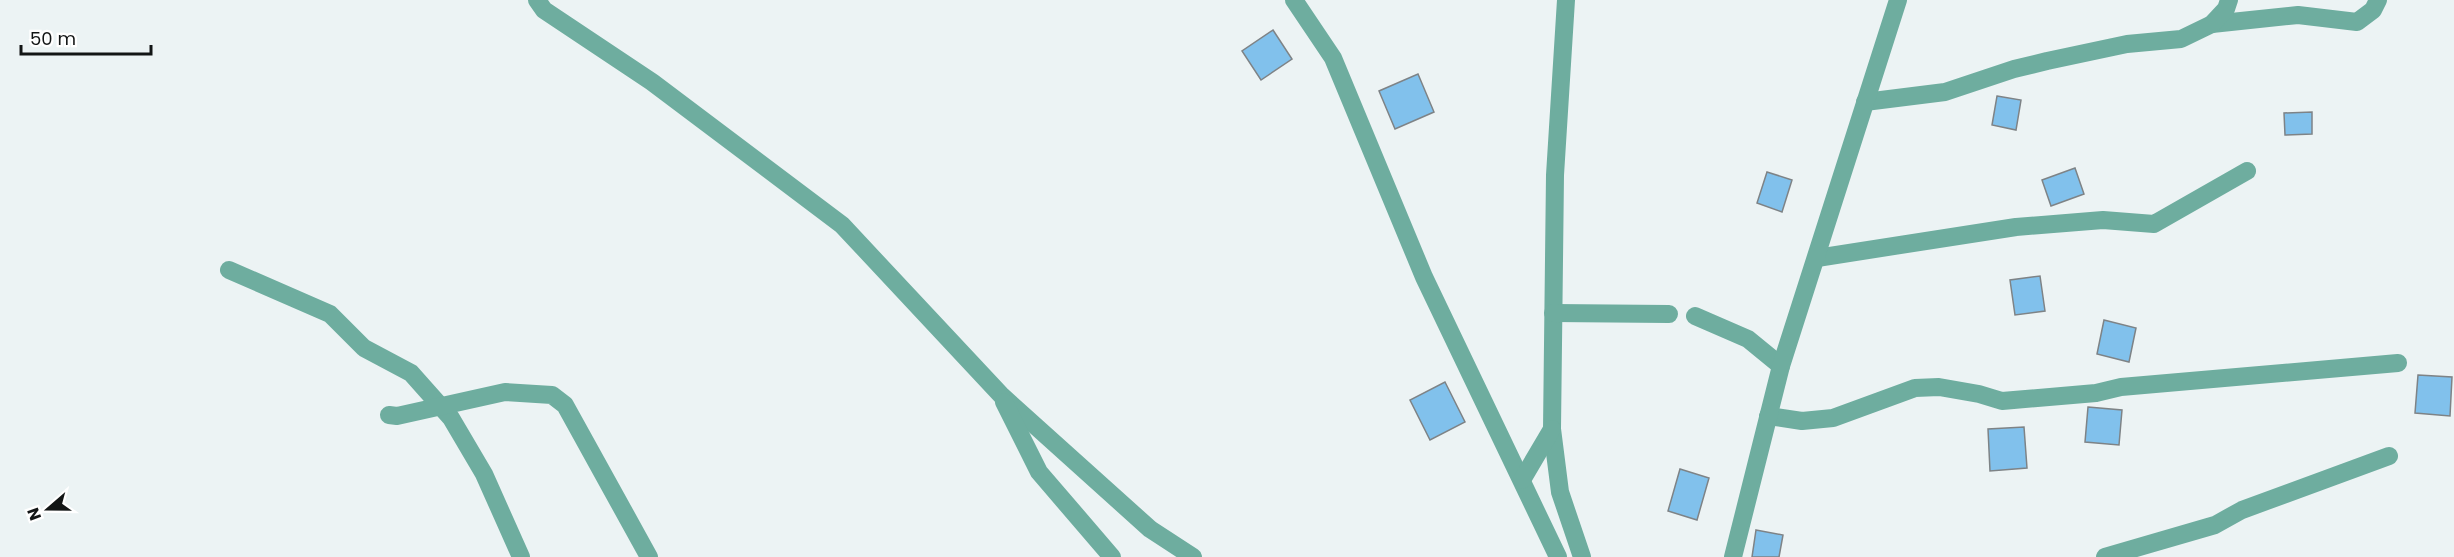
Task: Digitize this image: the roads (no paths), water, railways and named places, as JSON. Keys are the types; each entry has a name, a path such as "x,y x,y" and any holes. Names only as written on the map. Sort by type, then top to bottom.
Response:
{"street":[{"path":"537,0 544,10 652,82 842,225 1001,395 1150,529 1193,557"},
{"path":"1294,0 1333,58 1424,277 1558,557"},
{"path":"1566,0 1556,175 1552,429 1560,492 1582,557"},
{"path":"1733,557 1781,366 1898,0"},
{"path":"2212,24 2226,9 2229,0"},
{"path":"1865,102 1946,92 2014,69 2047,61 2127,45 2181,39 2212,24 2298,15 2357,22 2373,10 2378,0"},
{"path":"1816,258 2016,227 2103,220 2154,224 2247,171"},
{"path":"229,270 330,314 364,348 411,373 451,418 484,474 521,557"},
{"path":"1553,313 1668,314"},
{"path":"1695,316 1748,339 1781,366"},
{"path":"1768,416 1802,421 1833,418 1915,388 1939,387 1979,394 2002,401 2096,393 2121,387 2398,363"},
{"path":"389,415 398,416 506,392 552,395 565,405 649,557"},
{"path":"1001,395 1039,472 1112,557"},
{"path":"1522,480 1552,429"},
{"path":"2105,557 2215,525 2242,510 2389,456"}]}
